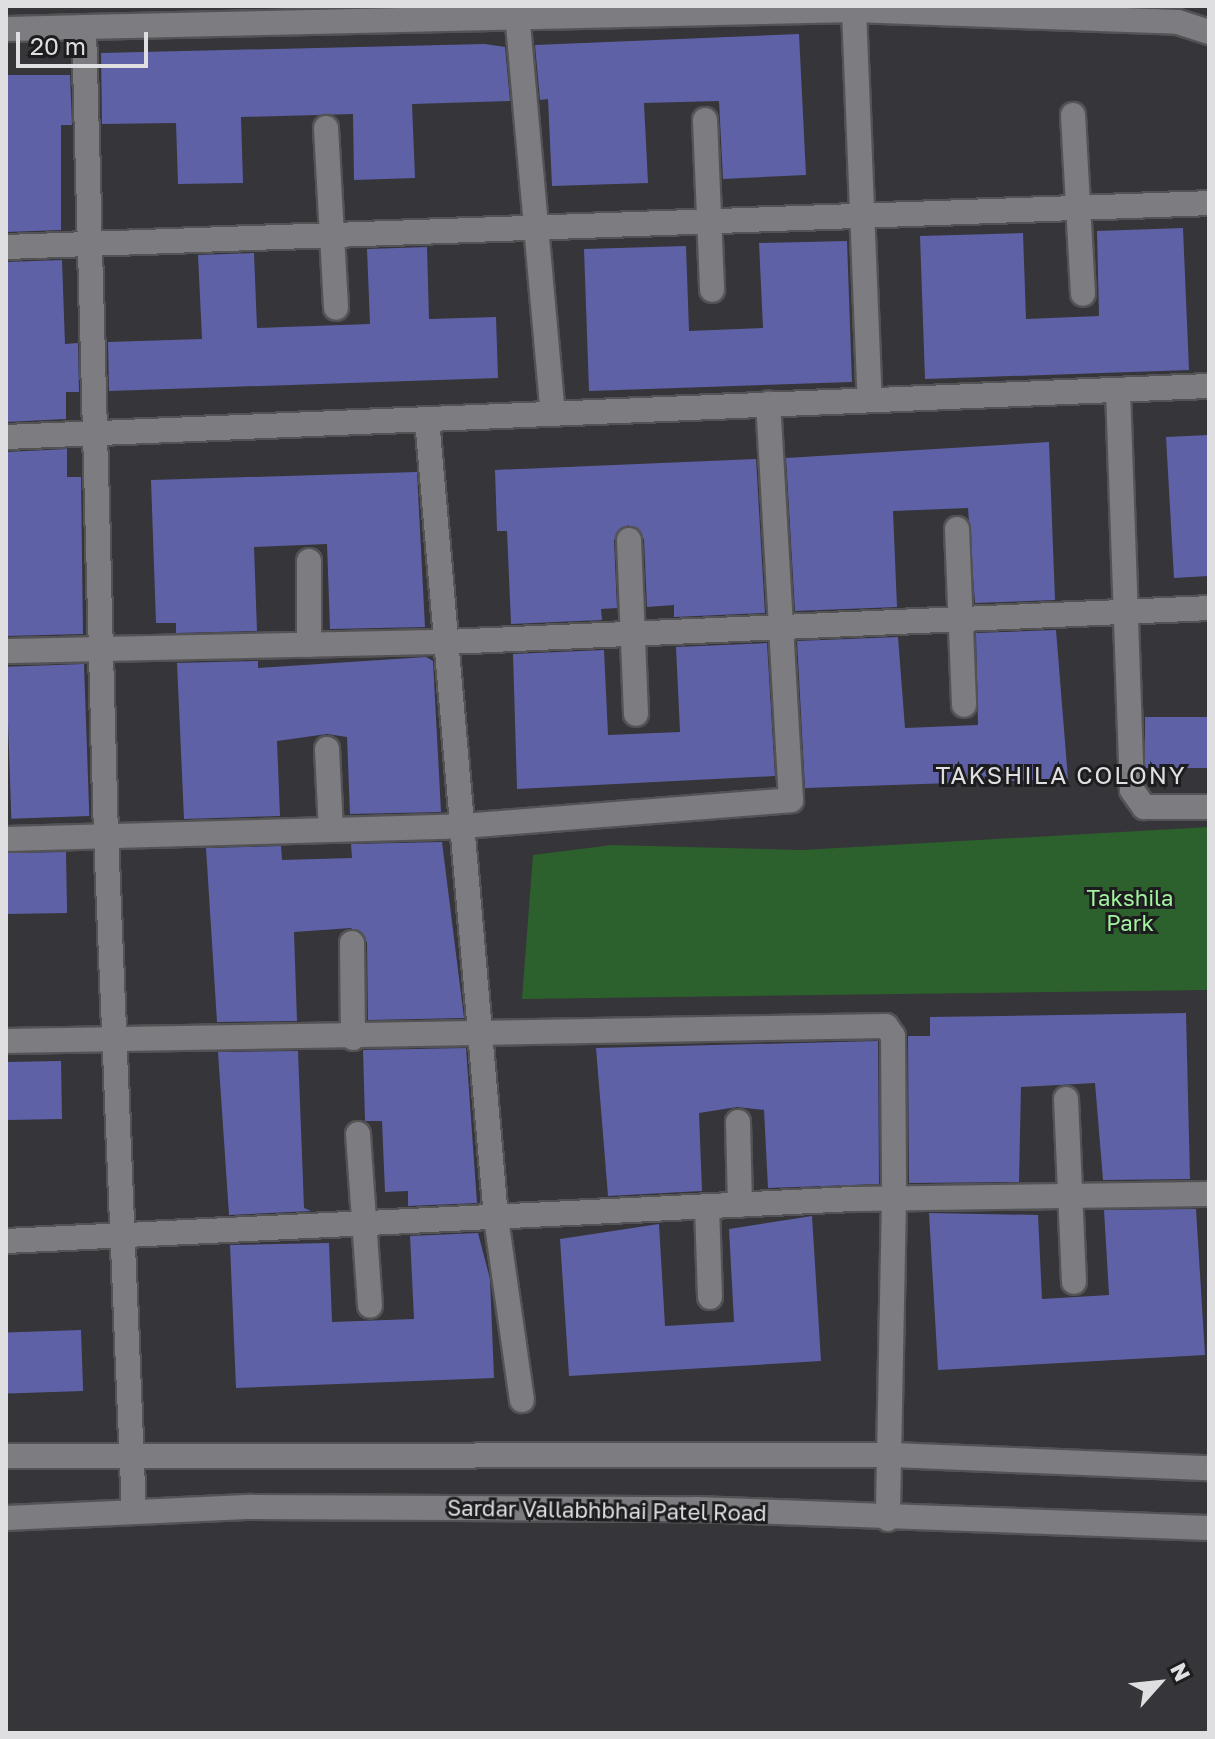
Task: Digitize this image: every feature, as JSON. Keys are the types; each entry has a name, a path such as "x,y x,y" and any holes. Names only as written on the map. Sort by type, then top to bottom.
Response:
{"street":[{"path":"854,10 870,400"},
{"path":"6,29 517,13 854,10 1178,22 1209,32 1209,45"},
{"path":"517,13 553,413"},
{"path":"84,27 94,244 106,836 120,1240 134,1512"},
{"path":"1073,115 1083,294"},
{"path":"705,120 712,290"},
{"path":"326,128 336,308"},
{"path":"6,247 536,224 861,217 1209,203"},
{"path":"6,437 1209,386"},
{"path":"1118,390 1125,610 1136,802 1154,809 1209,807"},
{"path":"6,839 462,826 791,800 768,404"},
{"path":"427,419 496,1218 522,1400"},
{"path":"957,529 964,705"},
{"path":"629,540 636,714"},
{"path":"309,561 309,645"},
{"path":"6,651 447,642 1209,608"},
{"path":"327,749 331,830"},
{"path":"352,943 353,1038"},
{"path":"6,1041 480,1036 881,1024 893,1036 893,1455 888,1519"},
{"path":"1066,1099 1074,1282"},
{"path":"738,1122 740,1205"},
{"path":"358,1134 370,1306"},
{"path":"6,1241 120,1240 894,1198 1209,1194"},
{"path":"707,1207 710,1297"},
{"path":"6,1456 893,1455 1209,1468"},
{"name":"Sardar Vallabhbhai Patel Road","path":"6,1518 134,1512 681,1509 888,1519 1209,1528"}],"green space":[{"name":"Takshila Park","path":"1209,827 1209,990 522,999 533,855 612,845 802,850"}],"building":[{"path":"799,34 806,175 723,179 719,101 644,103 648,183 552,186 548,99 540,100 535,45"},
{"path":"485,44 505,47 510,101 412,104 415,178 354,180 353,114 241,117 243,183 178,184 176,123 102,124 101,53"},
{"path":"6,75 70,75 72,125 61,125 61,230 6,232"},
{"path":"1183,228 1189,370 925,379 920,236 1023,233 1026,319 1099,316 1097,231"},
{"path":"847,241 852,382 589,391 584,249 686,246 689,331 763,328 759,243"},
{"path":"427,247 429,319 496,317 498,378 109,391 108,342 202,339 198,255 254,253 257,328 370,324 367,249"},
{"path":"62,260 65,344 78,343 79,392 66,392 66,419 6,422 6,262"},
{"path":"1209,435 1209,576 1174,578 1166,437"},
{"path":"1049,442 1055,600 975,603 968,508 893,511 897,607 795,611 786,458"},
{"path":"67,449 67,477 81,477 83,634 6,636 6,452"},
{"path":"756,459 765,613 674,617 674,605 647,607 644,539 628,525 614,540 617,608 601,609 602,620 511,624 507,531 497,531 495,470"},
{"path":"417,472 425,627 330,629 327,544 254,547 257,631 176,633 176,623 156,623 151,480"},
{"path":"1056,630 1068,779 805,788 797,641 898,637 905,728 978,725 976,633"},
{"path":"767,643 775,776 517,789 513,654 604,650 608,735 680,732 676,647"},
{"path":"426,657 433,661 441,812 350,814 347,737 327,734 277,741 280,816 184,819 177,663 258,661 258,668"},
{"path":"84,664 89,816 11,819 6,667"},
{"path":"1145,717 1209,717 1209,768 1145,768"},
{"path":"442,842 464,1018 368,1020 367,942 351,928 294,932 297,1021 217,1022 206,848 281,846 282,860 352,858 351,844"},
{"path":"66,852 67,913 7,914 6,853"},
{"path":"1186,1013 1190,1179 1103,1180 1095,1083 1021,1087 1019,1182 909,1183 908,1036 930,1036 930,1017"},
{"path":"878,1041 879,1184 768,1188 764,1110 737,1107 699,1113 702,1191 608,1196 596,1048"},
{"path":"466,1048 477,1203 408,1206 408,1191 385,1192 382,1121 365,1121 363,1050"},
{"path":"298,1051 304,1208 311,1211 229,1215 218,1052"},
{"path":"61,1061 62,1119 7,1120 6,1062"},
{"path":"1196,1209 1205,1355 938,1370 929,1213 1038,1215 1042,1299 1109,1295 1104,1210"},
{"path":"812,1216 821,1361 569,1376 560,1239 659,1224 665,1326 734,1322 729,1229"},
{"path":"478,1233 490,1279 494,1378 236,1388 230,1245 329,1243 332,1322 414,1319 410,1236"},
{"path":"81,1330 83,1391 8,1394 6,1333"}],"district":[{"name":"TAKSHILA COLONY","path":"1061,775"}]}
